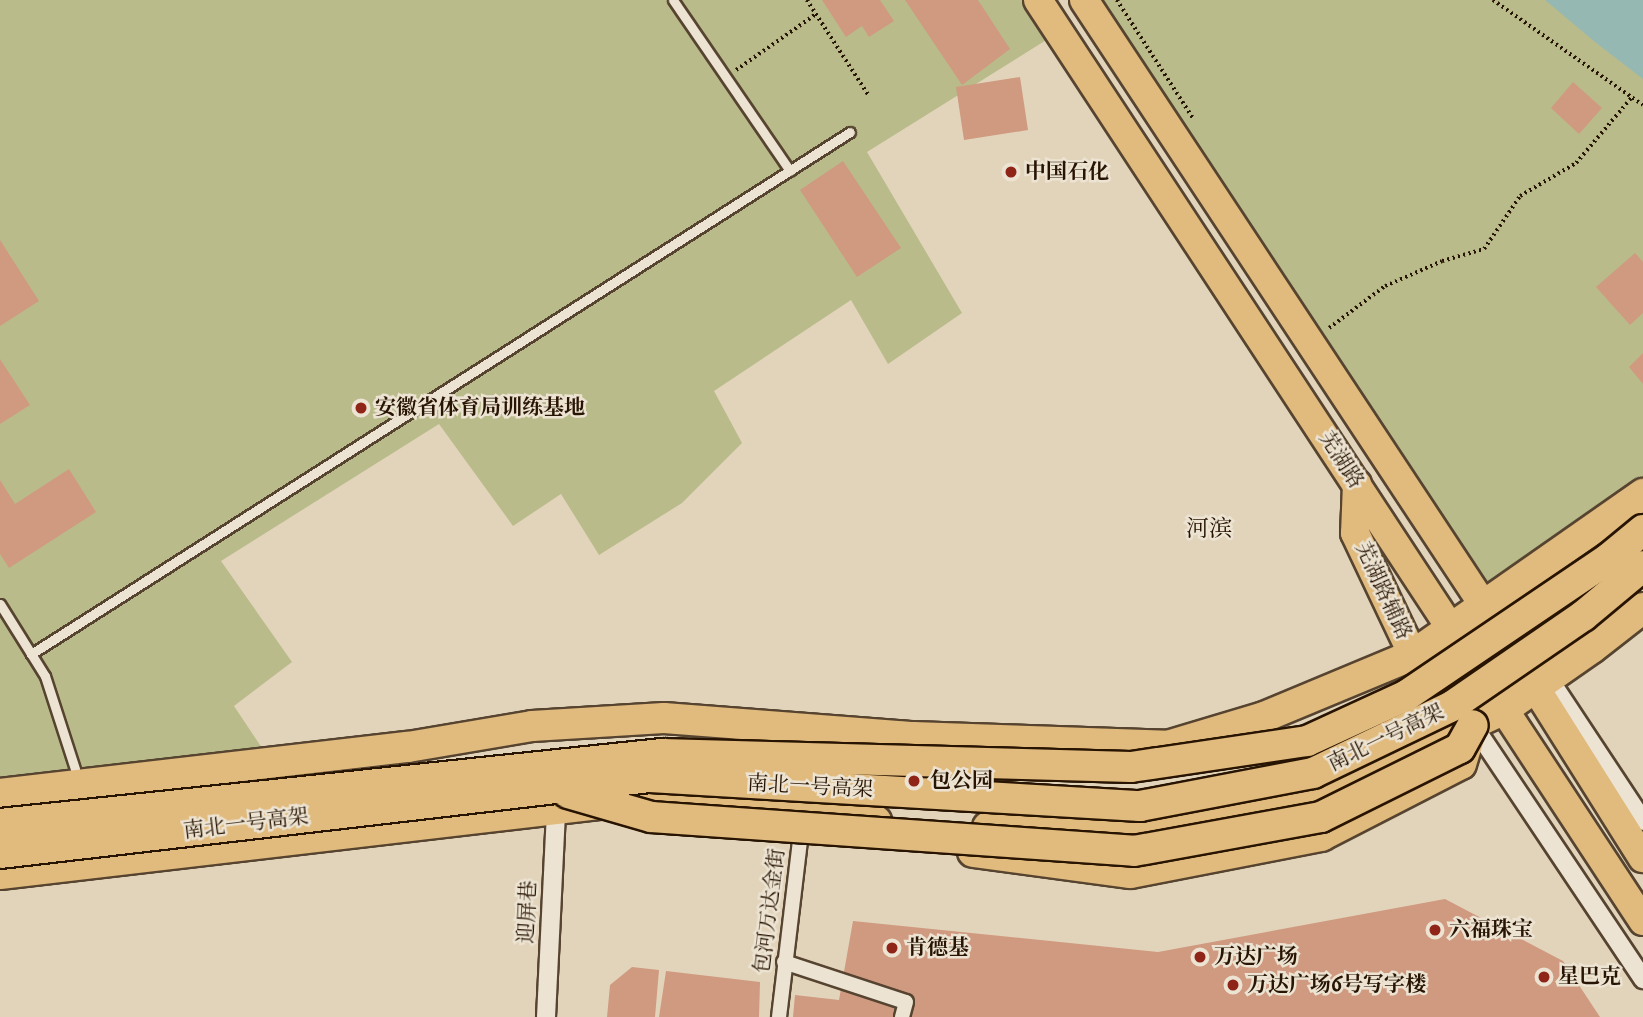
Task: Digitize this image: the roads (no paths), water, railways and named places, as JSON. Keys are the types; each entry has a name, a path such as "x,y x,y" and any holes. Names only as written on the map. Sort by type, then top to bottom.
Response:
{"highway":[{"path":"0,794 408,747 532,726 664,718 913,737 1167,746 1264,717 1413,654 1643,494"},
{"name":"南北一号高架","path":"0,824 662,754 1131,767 1307,741 1407,695 1609,558 1643,530"},
{"name":"南北一号高架","path":"0,853 555,799 650,777 1140,806 1313,773 1452,706 1583,616 1643,566"},
{"path":"0,874 555,799 651,798 804,810 867,820 946,826 1136,832 1301,804 1503,710 1643,608"},
{"path":"555,799 651,817 1134,851 1321,817 1460,748 1472,725"},
{"path":"0,782 301,747 408,747"}],"main road":[{"name":"芜湖路","path":"1038,0 1643,921"},
{"name":"芜湖路","path":"1084,0 1483,606 1541,684 1643,858"},
{"name":"芜湖路辅路","path":"1357,484 1355,533 1413,654"}],"street":[{"path":"1541,684 1643,821"},
{"path":"1472,725 1643,979"},
{"name":"迎屏巷","path":"546,1017 555,799"},
{"name":"包河万达金街","path":"779,1017 804,810"},
{"path":"784,962 906,1002 902,1017"}],"lane":[{"path":"673,0 790,170"},
{"path":"31,654 850,132"},
{"path":"0,604 45,676 75,769"}],"water":[{"path":"1545,0 1643,0 1643,79 1595,42"}],"place":[{"name":"中国石化","path":"1011,172"},
{"name":"安徽省体育局训练基地","path":"361,408"},
{"name":"包公园","path":"914,781"},
{"name":"六福珠宝","path":"1435,930"},
{"name":"肯德基","path":"892,948"},
{"name":"万达广场","path":"1200,957"},
{"name":"星巴克","path":"1544,977"},
{"name":"万达广场6号写字楼","path":"1233,985"}],"district":[{"name":"河滨","path":"1209,530"}]}
